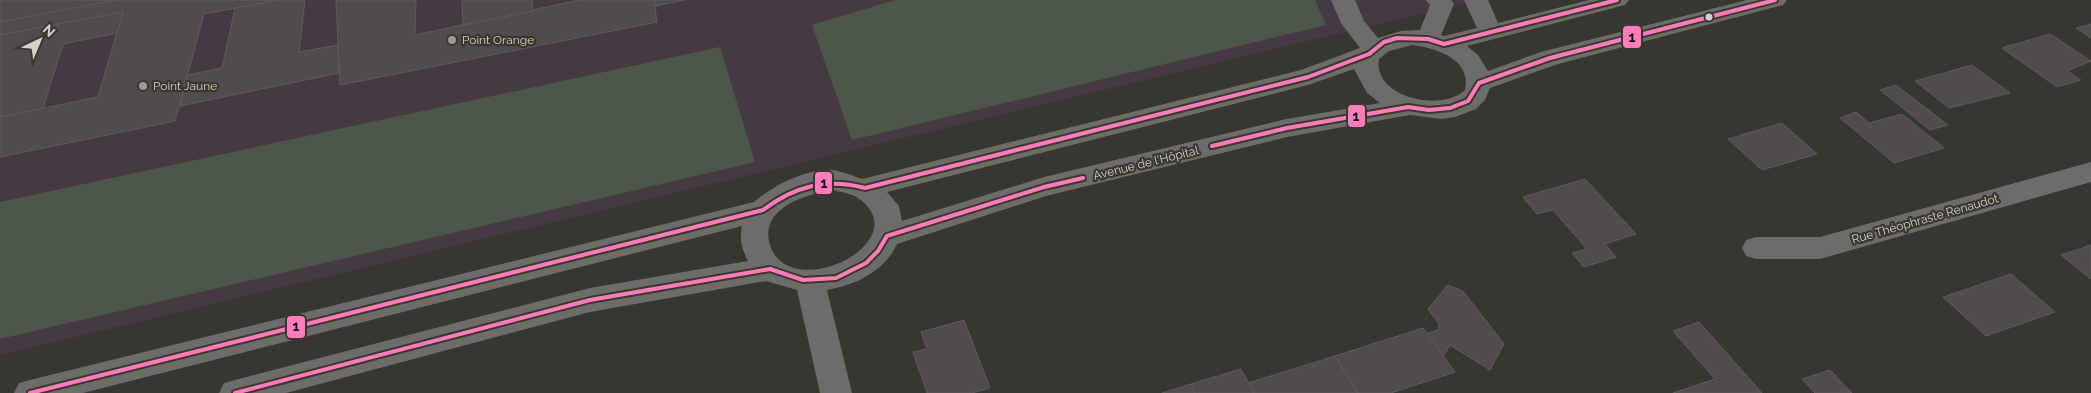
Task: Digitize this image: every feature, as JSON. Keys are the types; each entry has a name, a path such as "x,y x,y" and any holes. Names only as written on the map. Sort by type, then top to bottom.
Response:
{"street":[{"path":"1342,0 1353,23 1371,51"},
{"path":"1436,42 1442,4 1438,0"},
{"path":"1476,0 1491,32"},
{"path":"865,188 1308,77 1371,51 1396,38 1436,42 1491,32 1617,0"},
{"path":"1479,83 1550,58 1775,0"},
{"path":"1371,51 1365,65 1368,77 1377,89 1391,99 1425,110 1456,107 1468,101 1476,93 1479,83 1477,72 1470,61 1459,52 1436,42"},
{"name":"Avenue de l'Hôpital","path":"888,236 1044,188 1287,128 1408,106"},
{"name":"Rue Théophraste Renaudot","path":"1756,248 1820,248 2091,172"},
{"path":"833,180 865,188 877,197 886,208 889,222 888,236 880,250 867,264 851,273 831,280 810,282 781,276 770,269 759,256 753,242 755,226 763,210 776,197 793,188 813,182 833,180"},
{"path":"30,393 763,210"},
{"path":"235,393 590,300 770,269"},
{"path":"810,282 836,393"}],"shaded area":[{"path":"0,0 1464,0 1466,3 0,355"}],"green space":[{"path":"895,0 1315,0 1326,25 852,140 812,25"},
{"path":"720,47 755,162 0,339 0,202"}],"building":[{"name":"Point Jaune","path":"0,0 279,0 204,14 175,121 0,157 0,117 98,97 123,12 0,35"},
{"path":"0,0 116,0 0,22"},
{"path":"279,0 305,0 299,52 338,45 339,73 180,106 188,75 222,68 235,8"},
{"name":"Point Orange","path":"336,0 416,0 415,35 579,0 654,0 657,22 340,85"},
{"path":"462,0 532,0 533,11 463,25"},
{"path":"654,0 685,0 655,6"},
{"path":"123,12 117,33 63,44 43,108 0,117 0,35"},
{"path":"2091,24 2091,38 2076,28"},
{"path":"2050,34 2091,61 2067,71 2081,80 2057,87 2002,48"},
{"path":"1972,65 2010,93 1949,108 1915,81"},
{"path":"1896,85 1948,125 1930,130 1880,90"},
{"path":"1856,112 1869,123 1902,114 1944,148 1894,163 1840,118"},
{"path":"1782,123 1817,154 1762,170 1728,139"},
{"path":"1585,179 1636,234 1605,244 1616,257 1584,267 1572,253 1587,249 1553,210 1537,214 1523,197"},
{"path":"2091,245 2091,279 2061,255"},
{"path":"2011,274 2055,312 1986,336 1943,297"},
{"path":"1448,285 1463,291 1504,344 1490,370 1450,345 1443,357 1426,334 1438,330 1439,324 1428,309"},
{"path":"964,320 990,388 972,393 927,393 913,352 927,349 921,332"},
{"path":"1699,322 1762,393 1673,393 1715,379 1673,331"},
{"path":"1423,328 1455,372 1391,393 1358,393 1335,356"},
{"path":"1335,356 1358,393 1254,393 1248,383"},
{"path":"1241,369 1254,393 1195,393 1191,384"},
{"path":"1830,370 1852,393 1815,393 1802,379"},
{"path":"1191,384 1195,393 1162,393"}],"transit line":[{"name":"1","path":"30,393 763,210 787,194 811,185 837,183 865,188 1308,77 1369,54 1384,42 1397,38 1428,39 1444,44 1617,0"},
{"name":"1","path":"1212,146 1287,128 1408,107 1429,110 1450,108 1468,101 1479,83 1550,58 1775,0"},
{"name":"1","path":"235,393 590,300 770,269 803,280 836,278 866,263 878,251 887,236 1044,187 1083,178"}],"place":[{"name":"Point Orange","path":"452,40"},
{"name":"Point Jaune","path":"143,86"}]}
